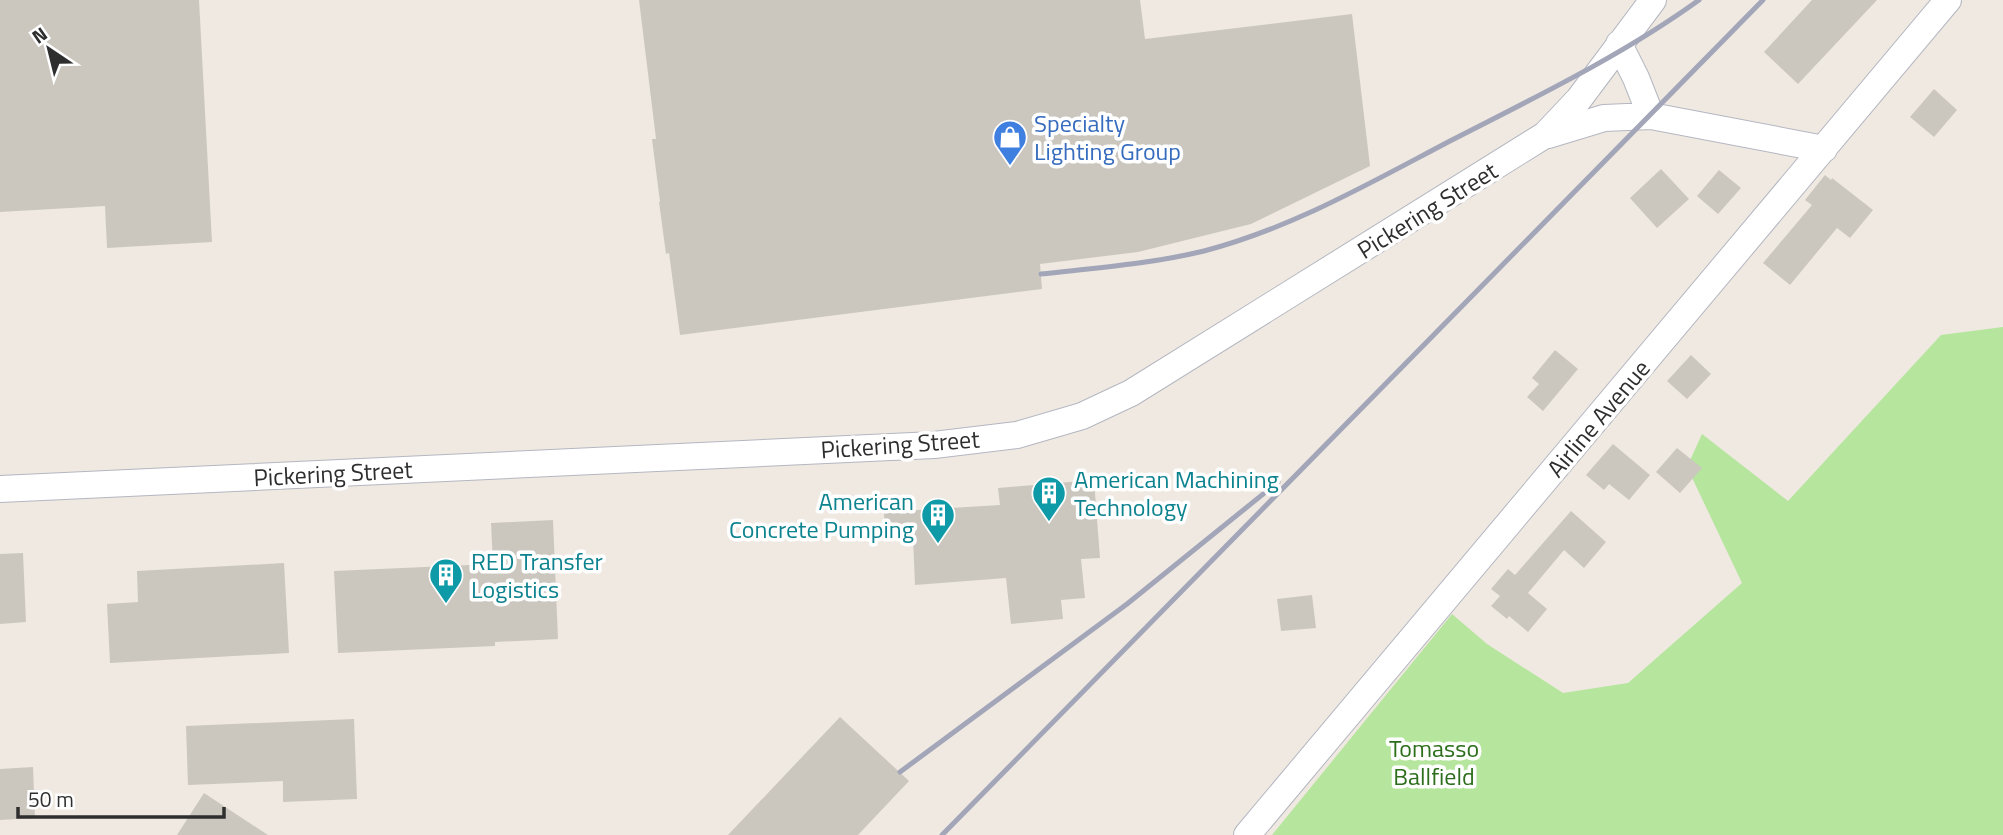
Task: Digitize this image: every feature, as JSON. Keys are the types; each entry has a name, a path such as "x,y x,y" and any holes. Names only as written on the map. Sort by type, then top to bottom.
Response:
{"street":[{"name":"Pickering Street","path":"0,489 934,445 1017,435 1082,416 1131,393 1545,135 1579,99 1653,0"},
{"name":"Airline Avenue","path":"1247,835 1948,0"},
{"path":"1619,44 1651,116"},
{"path":"1545,135 1604,118 1651,116 1824,149"}],"green space":[{"name":"Tomasso Ballfield","path":"2003,327 2003,835 1272,835 1452,614 1487,644 1563,693 1628,683 1742,583 1687,467 1702,434 1788,501 1941,335"}],"building":[{"path":"0,0 199,0 212,242 107,248 105,206 0,212"},
{"name":"Specialty Lighting Group","path":"639,0 1140,0 1145,39 1352,14 1370,166 1251,224 1138,252 1040,264 1042,289 680,335 659,202 652,139 656,139"},
{"path":"1812,0 1877,0 1798,84 1764,52"},
{"path":"1934,89 1957,110 1934,137 1910,117"},
{"path":"1661,169 1689,199 1657,228 1630,198"},
{"path":"1719,170 1741,188 1718,214 1697,196"},
{"path":"1825,175 1873,210 1850,238 1837,228 1790,285 1763,263 1812,205 1805,200"},
{"path":"1555,350 1578,369 1543,411 1527,397 1539,384 1532,378"},
{"path":"1691,355 1711,374 1687,399 1667,381"},
{"path":"1613,444 1650,475 1629,500 1609,484 1604,490 1586,475"},
{"path":"1677,448 1702,468 1680,493 1656,472"},
{"name":"American Machining Technology","path":"1094,480 1100,558 1081,559 1085,598 1061,600 1063,619 1011,624 1006,578 915,585 913,538 885,540 884,512 1000,505 998,488"},
{"path":"1571,511 1606,542 1584,568 1564,550 1528,593 1547,609 1528,632 1509,616 1507,619 1491,606 1500,596 1491,589 1508,569 1515,575"},
{"name":"RED Transfer Logistics","path":"553,520 558,639 495,642 495,646 338,653 334,571 493,564 491,523"},
{"path":"23,553 26,622 0,624 0,554"},
{"path":"284,563 289,653 110,663 107,604 138,602 137,571"},
{"path":"1312,595 1316,628 1281,631 1277,599"},
{"path":"840,717 909,781 858,835 728,835"},
{"path":"354,719 357,799 283,802 283,781 188,785 186,726"},
{"path":"33,767 35,818 0,820 0,769"},
{"path":"204,793 268,835 177,835"}],"railway":[{"path":"1041,274 1164,259 1204,251 1268,230 1360,188 1578,75 1699,0"},
{"path":"942,835 1763,0"},
{"path":"900,772 1127,604 1278,482"}],"place":[{"name":"Specialty Lighting Group","path":"1010,167"},
{"name":"American Machining Technology","path":"1049,523"},
{"name":"American Concrete Pumping","path":"938,545"},
{"name":"RED Transfer Logistics","path":"446,605"}]}
